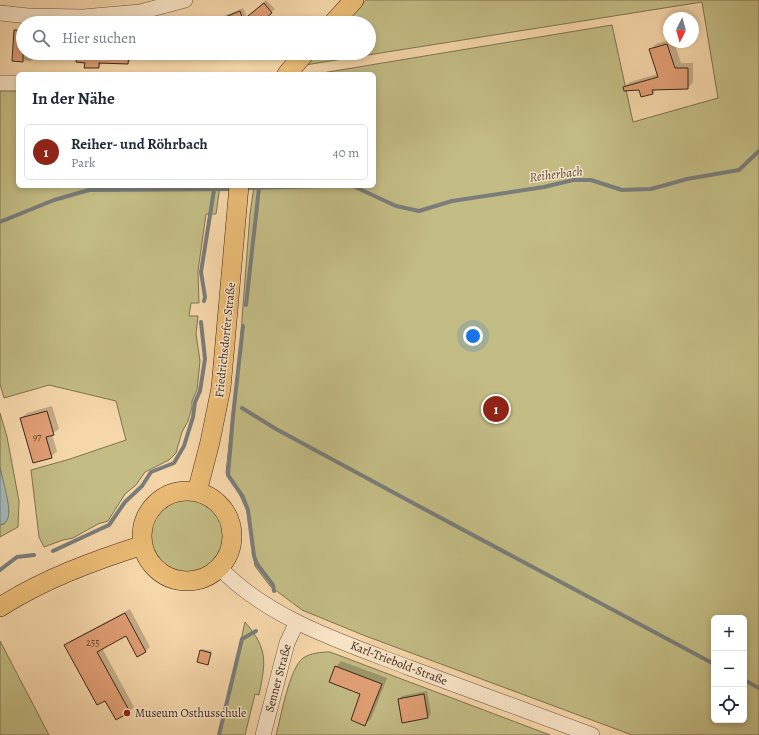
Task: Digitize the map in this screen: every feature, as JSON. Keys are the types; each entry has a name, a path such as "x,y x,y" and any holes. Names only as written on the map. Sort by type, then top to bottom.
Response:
{"main road":[{"path":"339,16 354,0"},
{"path":"289,72 299,60"},
{"name":"Friedrichsdorfer Straße","path":"197,492 210,442 221,388 238,192"},
{"path":"182,491 197,492 211,498 223,509 231,526 231,544 224,561 213,572 199,579 185,581 170,578 157,570 148,559 143,545 142,527 148,512 157,502 169,494 182,491"},
{"path":"0,607 26,591 52,578 89,563 143,545"}],"street":[{"path":"94,16 140,12 167,2 185,0"},
{"path":"0,13 28,16"},
{"path":"0,83 16,83"},
{"name":"Karl-Triebold-Straße","path":"219,567 248,592 276,611 296,622 358,648 592,735"},
{"name":"Senner Straße","path":"263,735 287,643 296,622"}],"shaded area":[{"path":"366,0 759,0 759,735 632,735 363,635 302,610 270,586 255,566 247,511 237,489 226,473 240,346 250,214 254,188 376,188 376,72 328,72 612,25 633,122 718,98 702,2 376,54 376,16 351,16"},
{"path":"310,60 337,60 305,65"},
{"path":"0,91 16,91 16,188 220,188 216,214 206,214 198,271 199,303 191,303 189,316 198,316 196,334 200,361 197,390 192,401 188,421 182,432 176,453 169,460 145,472 136,485 125,494 108,521 98,524 73,538 44,547 39,537 31,470 70,459 126,440 116,401 49,385 4,398 0,384"},
{"path":"0,413 7,437 19,501 18,527 0,537 0,525 4,524 9,512 0,467"},
{"path":"0,467 9,516 7,521 0,525"},
{"path":"179,499 193,499 207,505 217,515 223,529 223,543 217,557 207,567 193,573 179,573 165,567 155,557 149,543 149,529 155,515 165,505"},
{"path":"245,622 258,640 263,656 264,664 259,695 255,694 245,735 220,735"},
{"path":"0,641 49,735 0,735"},
{"path":"330,652 550,735 276,735 290,682 298,664 303,658 309,655"}],"building":[{"path":"264,3 272,13 268,16 248,16"},
{"path":"240,11 242,16 228,16"},
{"path":"14,30 16,30 16,60 23,60 23,62 12,61"},
{"path":"663,45 663,48 668,48 675,68 688,68 688,89 652,90 653,94 641,97 639,90 624,91 623,87 658,77 649,49"},
{"path":"76,60 128,60 128,64 99,63 99,68 84,68 85,63 76,62"},
{"path":"47,411 54,435 46,437 52,458 33,463 20,418"},
{"path":"125,613 146,652 137,657 126,636 97,652 130,712 116,720 105,701 97,705 64,645"},
{"path":"200,650 211,653 208,665 197,662"},
{"path":"335,666 382,684 365,726 351,720 360,694 329,682"},
{"path":"424,694 428,718 402,723 398,699"}],"waterway":[{"name":"Reiherbach","path":"357,188 396,206 419,211 452,201 544,187 573,180 591,180 622,190 651,189 687,179 739,170 759,151"},
{"path":"246,305 259,188"},
{"name":"Reiherbach","path":"0,222 54,200 89,190 234,189"},
{"path":"204,301 205,297 201,272 214,190"},
{"path":"53,551 109,525 125,502 142,486 151,472 174,463 184,446 193,417 195,402 200,391 205,359 201,322"},
{"path":"243,326 228,475 243,497 248,510 254,556 257,564 273,585 274,591"},
{"path":"242,408 276,429 711,662"},
{"path":"0,570 17,557 34,555"},
{"path":"219,735 242,639 256,631"},
{"path":"747,682 759,688"}],"place":[{"name":"Reiher- und Röhrbach","path":"496,409"},
{"name":"Museum Osthusschule","path":"127,713"}]}
